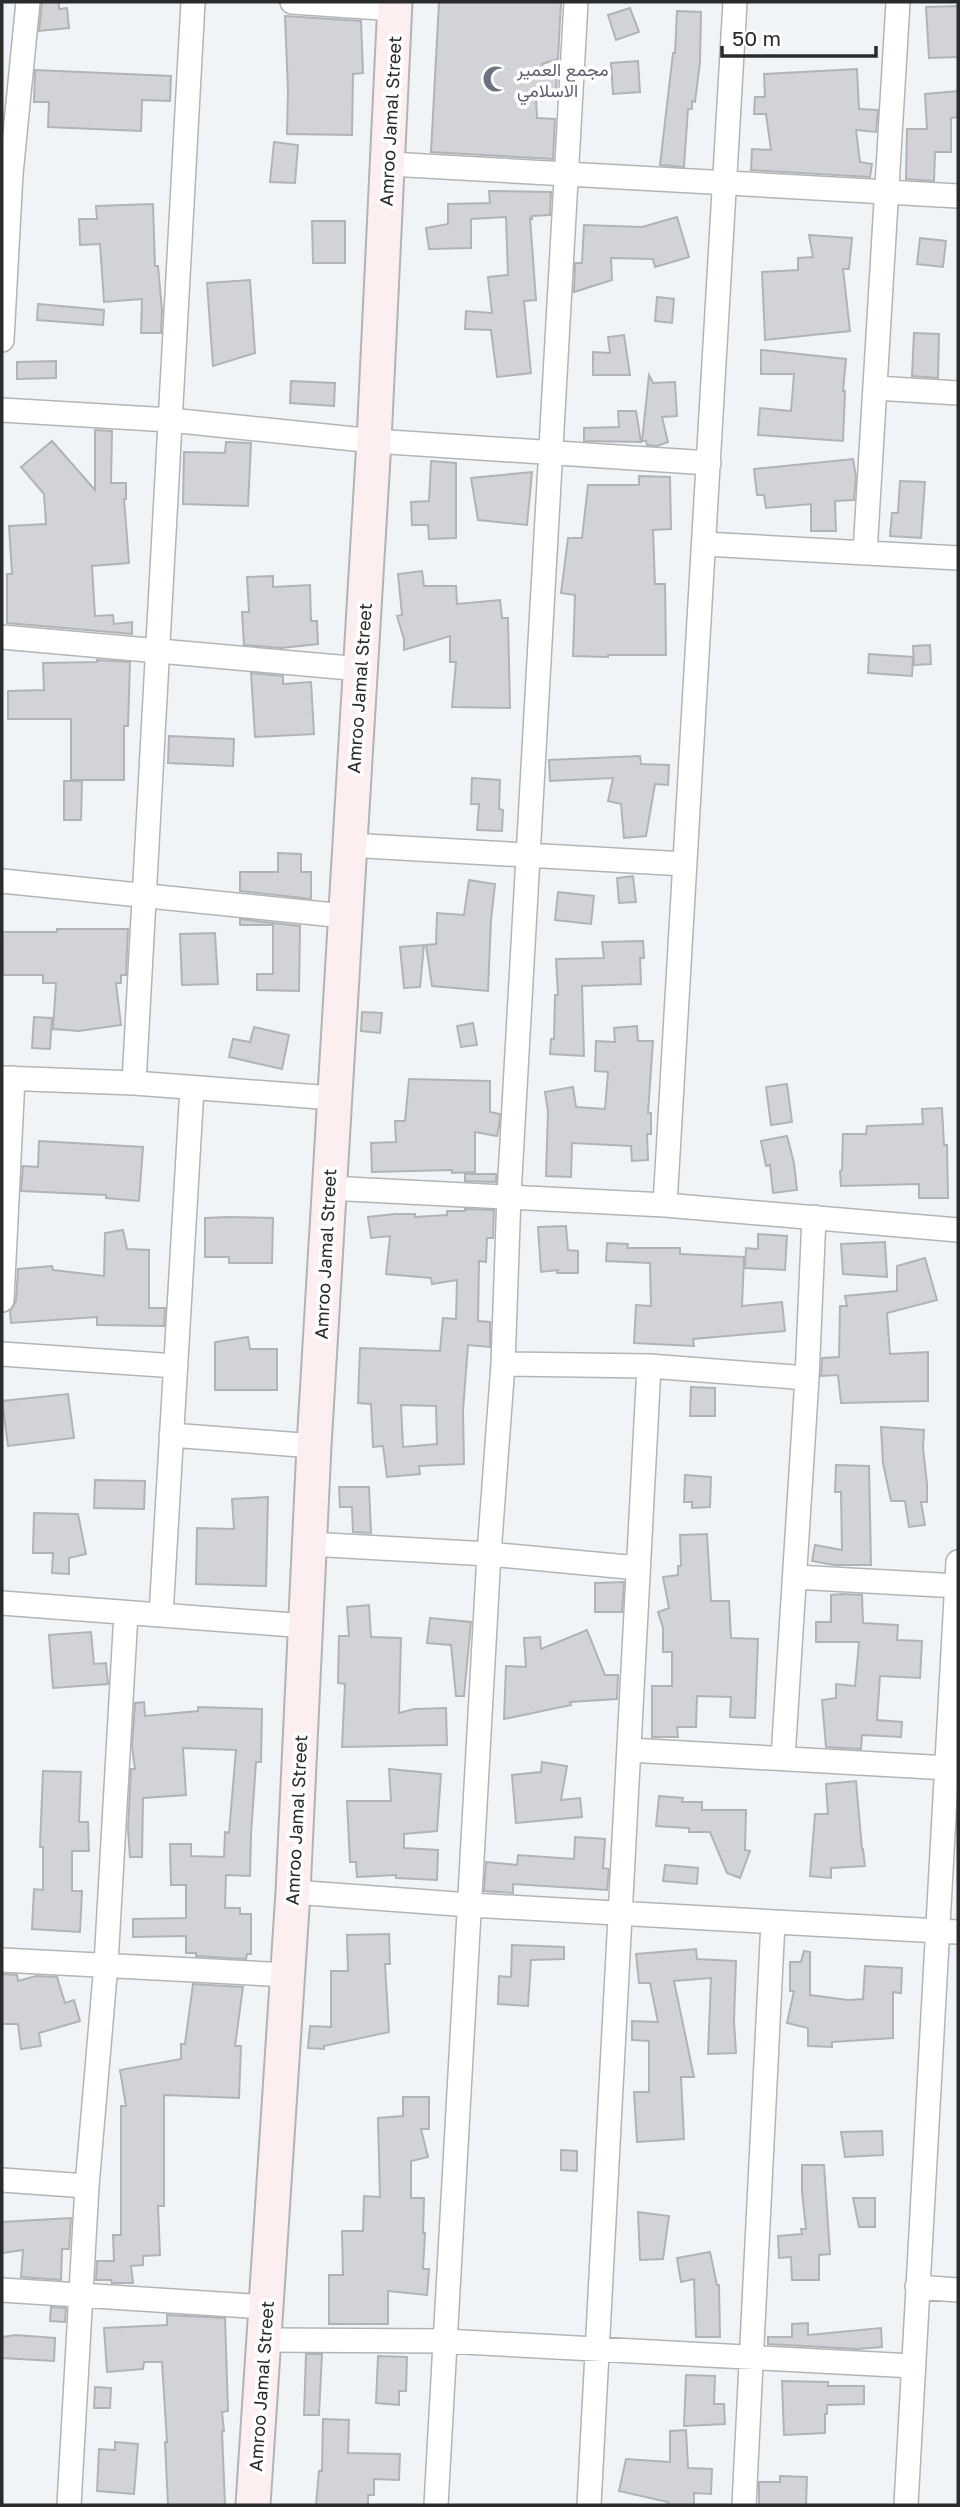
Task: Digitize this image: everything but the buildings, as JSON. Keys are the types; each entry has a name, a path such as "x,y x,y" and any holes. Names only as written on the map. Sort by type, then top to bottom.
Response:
{"street":[{"path":"2,340 6,174 28,2"},
{"path":"134,1083 193,2"},
{"path":"292,2 395,6"},
{"path":"436,2505 489,1554 503,1364 509,1195 576,2"},
{"path":"665,1205 735,2"},
{"path":"865,553 898,2"},
{"name":"Amroo Jamal Street","path":"253,2505 293,1892 314,1446 374,441 395,6"},
{"path":"389,164 958,196"},
{"path":"875,388 958,393"},
{"path":"2,410 170,420 374,441 709,463"},
{"path":"704,544 958,558"},
{"path":"2,637 361,669"},
{"path":"348,845 685,864"},
{"path":"2,881 344,916"},
{"path":"2,1300 8,1078 134,1083 333,1098"},
{"path":"161,1615 192,1088"},
{"path":"328,1188 509,1195 665,1205 958,1230"},
{"path":"783,1758 807,1378 814,1217"},
{"path":"2,1354 176,1366"},
{"path":"503,1364 649,1366 807,1378"},
{"path":"589,2505 649,1366"},
{"path":"171,1435 314,1446"},
{"path":"309,1545 489,1554 638,1568"},
{"path":"906,2505 917,2287 948,1932 948,1768 958,1562"},
{"path":"795,1577 958,1586"},
{"path":"2,1603 306,1626"},
{"path":"69,2505 87,2186 106,1964 126,1613"},
{"path":"629,1750 948,1768"},
{"path":"293,1892 470,1905 948,1932"},
{"path":"744,2505 773,1922"},
{"path":"2,1960 288,1976"},
{"path":"2,2180 87,2186"},
{"path":"917,2287 958,2290"},
{"path":"2,2290 266,2307"},
{"path":"265,2340 445,2341 913,2366"}],"place":[{"name":"مجمع العمير الاسلامي","path":"496,79"}]}
